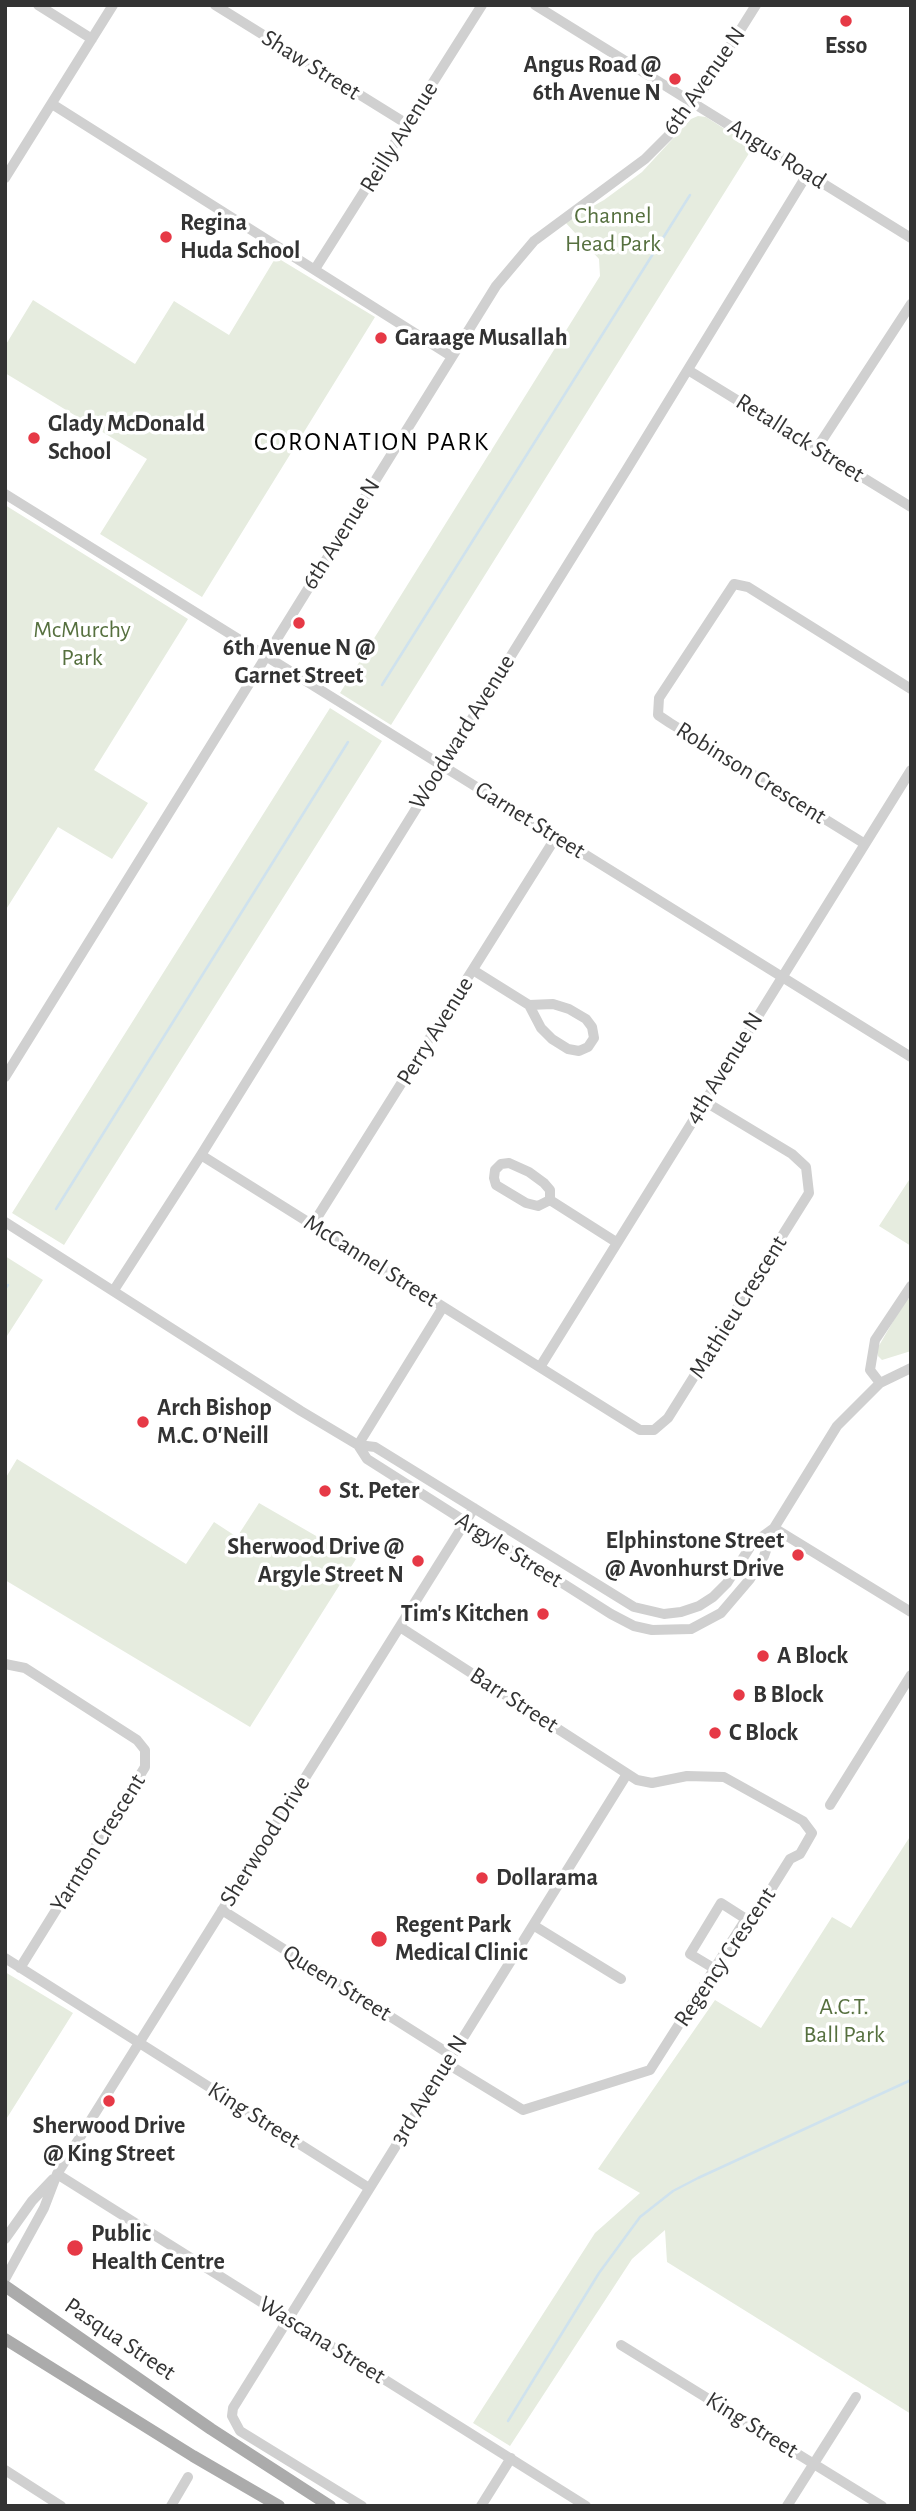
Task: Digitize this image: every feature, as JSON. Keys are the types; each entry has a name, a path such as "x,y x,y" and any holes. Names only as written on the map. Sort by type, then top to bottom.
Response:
{"main road":[{"name":"Pasqua Street","path":"5,2286 211,2429 330,2506"},
{"path":"5,2339 279,2506"}],"street":[{"path":"38,5 92,39"},
{"path":"5,178 113,5"},
{"name":"Shaw Street","path":"215,5 407,124"},
{"name":"Reilly Avenue","path":"316,268 482,5"},
{"name":"Angus Road","path":"535,5 911,238"},
{"name":"6th Avenue N","path":"5,1077 496,286 534,241 645,159 669,135 695,103 756,5"},
{"path":"52,104 316,268 451,356"},
{"name":"Woodward Avenue","path":"114,1290 201,1155 688,370 807,173"},
{"path":"817,448 906,319 911,304"},
{"name":"Retallack Street","path":"688,370 911,507"},
{"name":"Garnet Street","path":"5,494 911,1057"},
{"name":"Robinson Crescent","path":"865,844 658,715 659,698 734,584 748,587 911,689"},
{"name":"4th Avenue N","path":"540,1367 911,770"},
{"name":"Perry Avenue","path":"313,1224 556,837"},
{"path":"473,970 529,1005 541,1028 568,1049 579,1051 588,1047 594,1038 592,1027 586,1019 569,1009 553,1004 529,1005"},
{"name":"Mathieu Crescent","path":"540,1367 640,1430 654,1430 668,1418 809,1193 806,1167 792,1154 704,1101"},
{"name":"McCannel Street","path":"201,1155 540,1367"},
{"path":"509,1163 529,1171 550,1190 550,1200 538,1206 515,1199 496,1185 495,1170 501,1164 509,1163"},
{"path":"550,1200 616,1242"},
{"name":"Argyle Street","path":"5,1222 358,1445 367,1459 464,1523 634,1626 652,1630 691,1629 721,1613 730,1605 764,1556 774,1528"},
{"path":"880,1382 870,1370 875,1340 911,1286"},
{"path":"358,1445 443,1307"},
{"path":"911,1368 880,1382 837,1426 774,1528 911,1612"},
{"name":"Argyle Street","path":"358,1445 375,1447 634,1607 664,1614 699,1606 713,1597 727,1583 752,1544 774,1528"},
{"name":"Sherwood Drive","path":"5,2239 32,2201 57,2174 474,1508"},
{"name":"Barr Street","path":"400,1627 627,1774"},
{"name":"Yarnton Crescent","path":"5,1664 25,1668 137,1740 145,1750 145,1767 20,1968"},
{"path":"830,1805 911,1675"},
{"name":"Regency Crescent","path":"449,2059 523,2110 650,2070 746,1919 755,1915 790,1859 800,1854 812,1832 803,1821 724,1777 687,1776 652,1783 637,1780 627,1774"},
{"name":"3rd Avenue N","path":"362,2506 240,2431 232,2416 233,2408 627,1774"},
{"path":"715,1969 690,1954 721,1903 746,1919"},
{"name":"Queen Street","path":"222,1910 449,2059"},
{"path":"533,1925 621,1979"},
{"name":"King Street","path":"5,1958 369,2188"},
{"name":"Sherwood Drive","path":"5,2279 44,2208 57,2174"},
{"name":"Wascana Street","path":"57,2174 586,2506"},
{"name":"King Street","path":"621,2345 882,2506"},
{"path":"787,2506 856,2397"},
{"path":"481,2506 510,2458"},
{"path":"5,2470 61,2506"},
{"path":"171,2506 188,2477"}],"green space":[{"name":"Channel Head Park","path":"706,117 753,147 391,725 340,693 600,276 599,259 565,222 604,200 642,172 691,119"},
{"path":"276,257 375,317 202,597 100,534 147,459 5,373 5,346 33,300 135,364 174,301 229,335"},
{"name":"McMurchy Park","path":"5,505 188,619 94,770 148,803 112,859 58,827 5,911"},
{"path":"330,708 382,741 64,1245 12,1213"},
{"path":"911,1177 911,1246 879,1226"},
{"path":"5,1256 43,1280 5,1339"},
{"path":"911,1298 911,1351 882,1360 877,1349 905,1301"},
{"path":"17,1459 186,1564 214,1522 237,1537 259,1503 356,1559 250,1727 5,1580 5,1479"},
{"name":"A.C.T. Ball Park","path":"911,1835 911,2414 667,2262 665,2230 632,2259 510,2446 473,2423 595,2233 640,2193 598,2169 715,2000 761,2028 832,1917 851,1928"},
{"path":"5,1972 73,2013 5,2121"}],"waterway":[{"path":"382,685 690,195"},
{"path":"56,1209 348,742"},
{"path":"5,1289 8,1285"},
{"path":"508,2421 599,2273 640,2217 673,2191 698,2178 911,2080"}],"place":[{"name":"Esso","path":"846,21"},
{"name":"Angus Road @ 6th Avenue N","path":"675,79"},
{"name":"Regina Huda School","path":"166,237"},
{"name":"Garaage Musallah","path":"381,338"},
{"name":"Glady McDonald School","path":"34,438"},
{"name":"6th Avenue N @ Garnet Street","path":"299,623"},
{"name":"Arch Bishop M.C. O'Neill","path":"143,1422"},
{"name":"St. Peter","path":"325,1491"},
{"name":"Elphinstone Street @ Avonhurst Drive","path":"798,1555"},
{"name":"Sherwood Drive @ Argyle Street N","path":"418,1561"},
{"name":"Tim's Kitchen","path":"543,1614"},
{"name":"A Block","path":"763,1656"},
{"name":"B Block","path":"739,1695"},
{"name":"C Block","path":"715,1733"},
{"name":"Dollarama","path":"482,1878"},
{"name":"Regent Park Medical Clinic","path":"379,1939"},
{"name":"Sherwood Drive @ King Street","path":"109,2101"},
{"name":"Public Health Centre","path":"75,2248"}],"district":[{"name":"CORONATION PARK","path":"372,442"}]}
